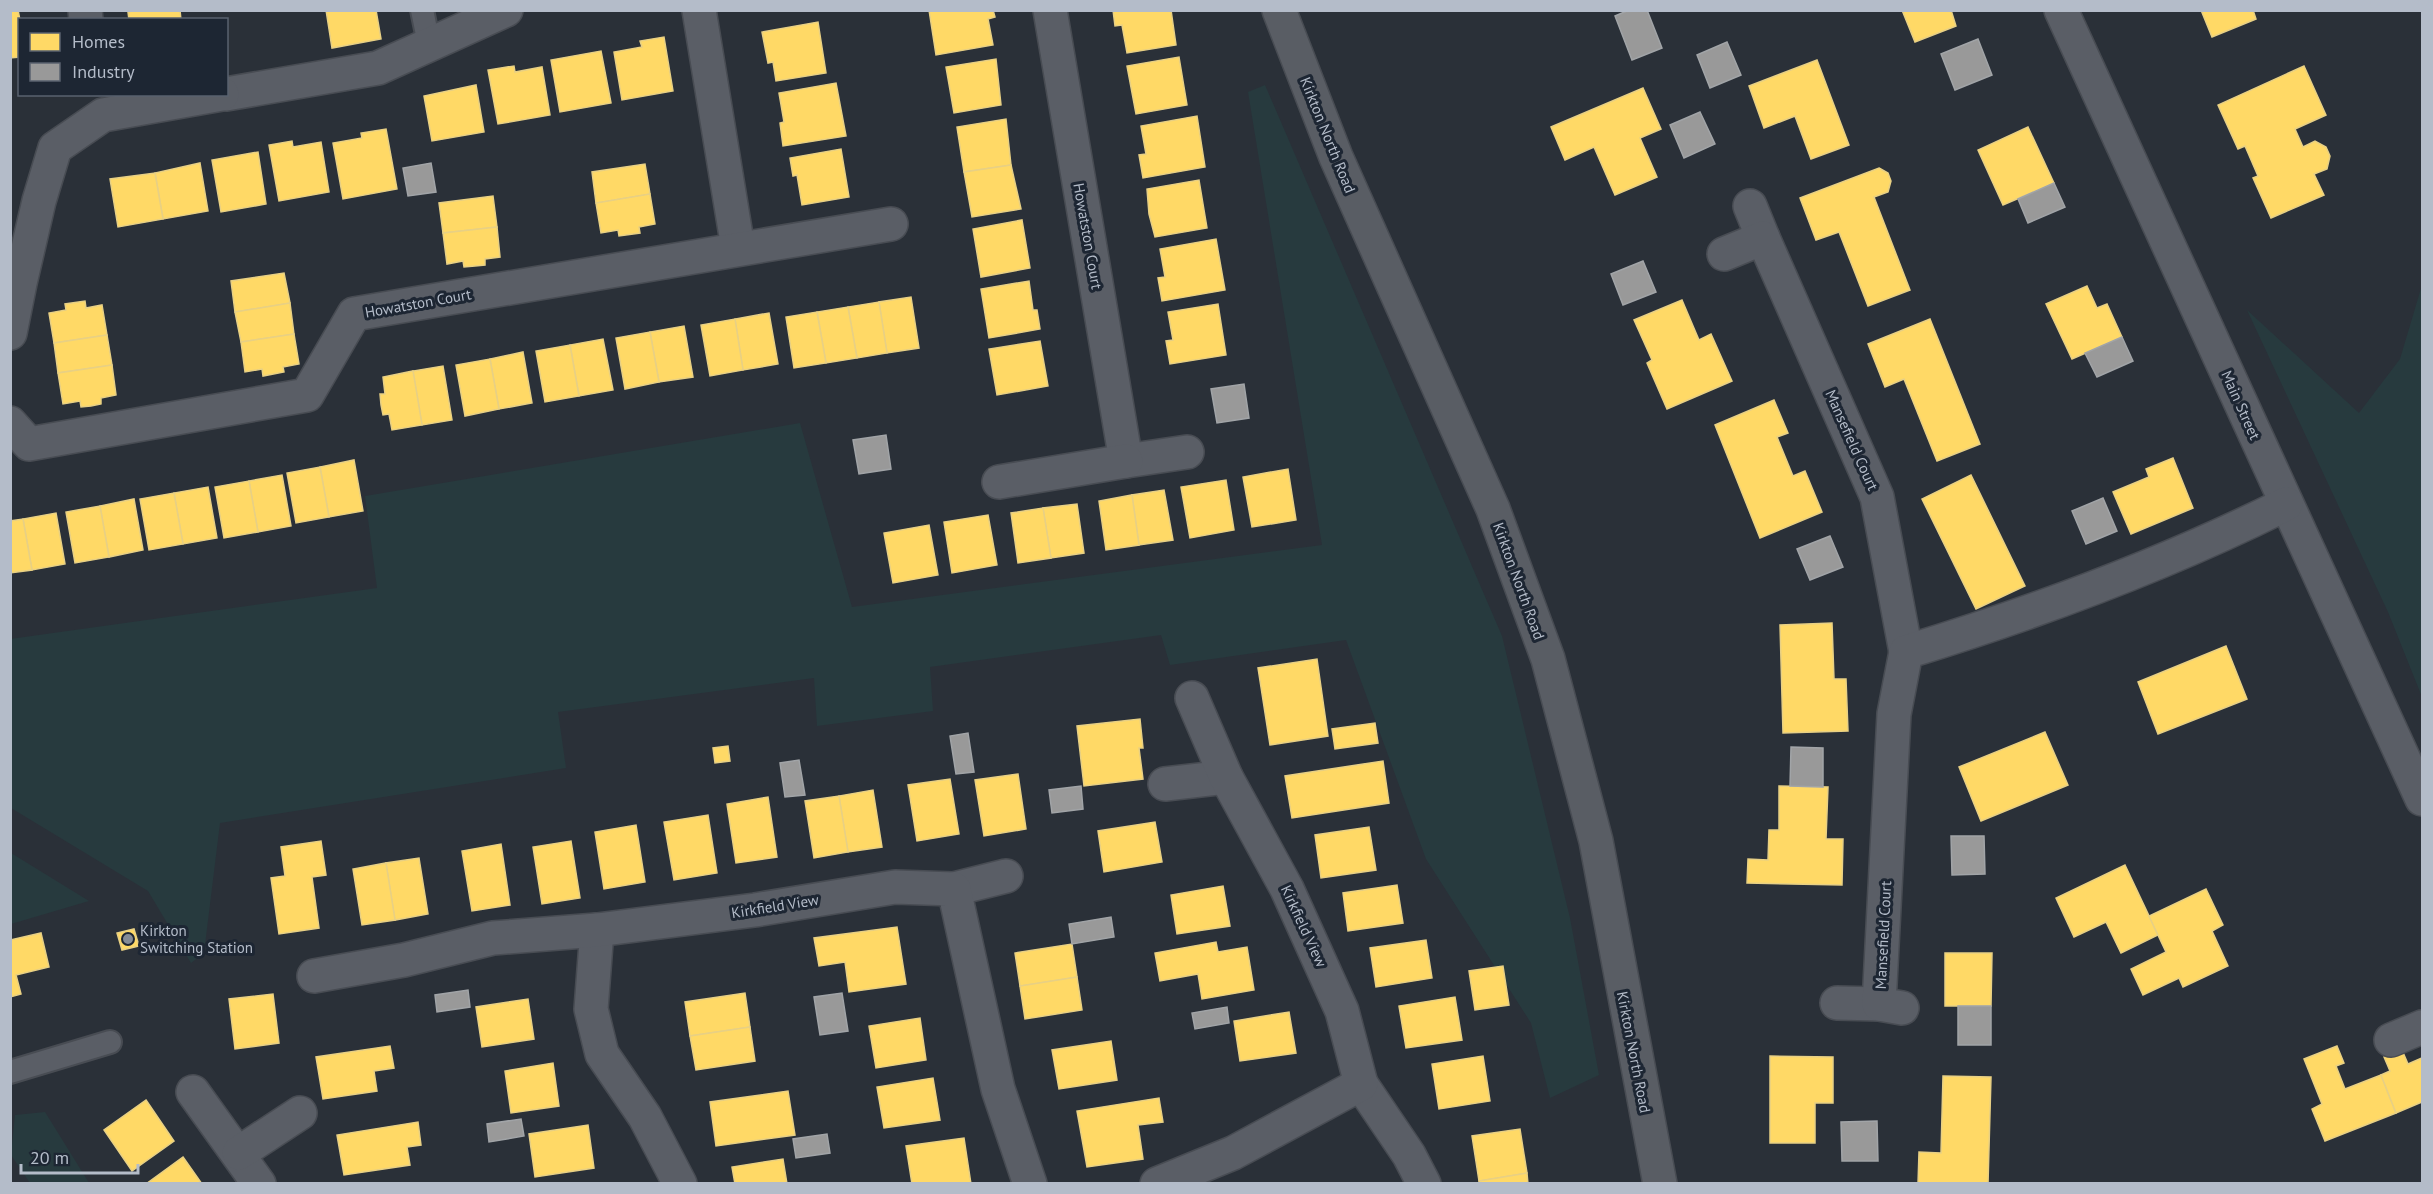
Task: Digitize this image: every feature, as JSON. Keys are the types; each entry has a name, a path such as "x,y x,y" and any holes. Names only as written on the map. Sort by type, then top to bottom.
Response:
{"main road":[{"name":"Kirkton North Road","path":"1278,10 1336,157 1493,509 1548,659 1596,840 1660,1184"}],"street":[{"path":"228,93 378,68 506,10"},
{"path":"699,10 738,248"},
{"name":"Howatston Court","path":"1050,10 1126,461"},
{"name":"Main Street","path":"2061,10 2422,799"},
{"path":"10,333 39,201 56,148 102,105 202,96"},
{"name":"Mansefield Court","path":"1750,206 1877,497 1906,652 1894,714 1890,1006 1837,1003"},
{"name":"Howatston Court","path":"10,423 29,444 307,395 354,314 891,224"},
{"path":"1724,254 1763,238"},
{"path":"999,482 1186,452"},
{"path":"1906,652 1996,625 2102,586 2235,530 2286,504"},
{"name":"Kirkfield View","path":"1192,698 1226,777 1287,889 1342,1011 1361,1084 1409,1155 1424,1184"},
{"path":"1165,784 1226,777"},
{"name":"Kirkfield View","path":"314,976 404,960 493,938 597,930 755,910 895,887 954,889 1006,876"},
{"path":"954,889 998,1089 1030,1184"},
{"path":"597,930 591,1009 602,1054 645,1117 680,1184"},
{"path":"2391,1040 2422,1027"},
{"path":"1157,1184 1233,1153 1361,1084"},
{"path":"193,1092 239,1153 259,1184"},
{"path":"239,1153 300,1113"}],"lane":[{"path":"422,10 429,44"},
{"path":"10,1072 110,1042"}],"green space":[{"path":"1265,85 1502,636 1570,918 1599,1075 1550,1098 1531,1023 1426,859 1346,640 1170,665 1161,635 930,667 933,711 817,726 814,678 558,712 566,768 220,823 204,953 191,963 148,891 11,808 10,639 377,588 365,496 800,423 852,607 1322,545 1248,92"},
{"path":"2422,285 2422,697 2388,612 2247,310 2359,413 2400,359"},
{"path":"11,853 89,901 11,924"},
{"path":"45,1112 89,1183 30,1183 11,1155 15,1115"}],"building: Homes":[{"path":"10,10 18,10 18,57 10,58"},
{"path":"180,10 181,18 129,18 128,12"},
{"path":"326,10 376,10 381,39 332,48"},
{"path":"929,10 993,10 995,17 988,19 993,45 936,55"},
{"path":"1113,10 1171,10 1176,45 1127,53 1122,25 1115,26"},
{"path":"1902,10 1951,10 1956,26 1915,42"},
{"path":"2201,10 2253,10 2256,19 2212,37"},
{"path":"818,22 826,73 776,81 773,62 768,63 762,32"},
{"path":"664,37 673,91 622,100 614,52 642,47 640,41"},
{"path":"601,51 611,103 560,112 551,60"},
{"path":"1179,57 1187,105 1136,114 1127,66"},
{"path":"996,59 1001,105 954,113 946,67"},
{"path":"1817,60 1849,145 1811,159 1795,116 1764,128 1749,86"},
{"path":"514,66 515,72 542,67 550,115 498,124 488,70"},
{"path":"2304,66 2326,115 2295,129 2303,147 2315,141 2326,147 2330,156 2327,169 2314,174 2324,195 2271,218 2253,178 2258,176 2245,146 2238,149 2218,105"},
{"path":"836,83 846,136 783,146 780,123 784,122 779,93"},
{"path":"476,85 484,132 432,141 424,96"},
{"path":"1643,88 1661,129 1640,138 1657,177 1615,195 1594,147 1565,160 1551,127"},
{"path":"1197,116 1205,167 1143,178 1139,155 1146,154 1141,126"},
{"path":"1006,119 1011,165 964,172 957,127"},
{"path":"2028,127 2054,183 2003,205 1978,150"},
{"path":"386,129 397,189 343,199 333,143 362,138 361,133"},
{"path":"292,141 293,147 321,142 329,192 279,201 269,145"},
{"path":"841,149 849,197 802,205 797,175 793,176 790,158"},
{"path":"258,152 266,204 221,212 212,160"},
{"path":"200,163 208,211 163,219 155,173"},
{"path":"645,164 650,194 596,203 592,172"},
{"path":"1011,165 1021,209 972,217 964,172"},
{"path":"1879,168 1888,173 1891,181 1888,192 1874,197 1910,290 1868,306 1839,232 1816,240 1800,198"},
{"path":"155,173 163,219 118,227 110,179"},
{"path":"1199,180 1207,228 1155,237 1149,214 1147,189"},
{"path":"650,194 655,224 639,227 640,233 619,236 618,230 601,233 596,203"},
{"path":"493,196 497,227 443,233 439,203"},
{"path":"1022,220 1030,268 981,277 973,229"},
{"path":"497,227 500,257 485,259 485,265 464,267 463,261 447,264 443,233"},
{"path":"1216,239 1225,290 1162,301 1158,278 1165,277 1160,249"},
{"path":"284,273 290,303 235,312 231,281"},
{"path":"1029,281 1033,310 1037,310 1040,329 989,338 981,289"},
{"path":"2087,286 2097,308 2107,304 2122,337 2072,359 2046,304"},
{"path":"911,297 919,348 887,353 879,302"},
{"path":"1682,300 1699,340 1711,334 1732,381 1667,409 1647,363 1652,360 1634,320"},
{"path":"85,301 86,308 102,305 107,335 54,343 49,313 66,310 65,304"},
{"path":"879,302 887,353 857,358 848,307"},
{"path":"290,303 294,334 241,342 235,312"},
{"path":"1218,304 1226,355 1170,364 1166,341 1173,340 1168,312"},
{"path":"848,307 857,358 826,363 817,312"},
{"path":"817,312 826,363 794,368 786,317"},
{"path":"769,313 778,364 743,370 735,319"},
{"path":"735,319 743,370 710,376 701,325"},
{"path":"1930,319 1980,444 1937,461 1904,379 1885,387 1868,344"},
{"path":"684,326 693,377 659,382 650,332"},
{"path":"650,332 659,382 625,389 616,338"},
{"path":"294,334 299,364 283,367 284,372 263,376 262,369 245,372 241,342"},
{"path":"107,335 112,365 58,373 54,343"},
{"path":"603,339 613,390 579,396 570,345"},
{"path":"1040,341 1048,386 997,395 989,349"},
{"path":"570,345 579,396 545,402 536,351"},
{"path":"523,352 532,403 499,409 490,359"},
{"path":"490,359 499,409 465,416 456,365"},
{"path":"112,365 116,395 101,398 101,404 91,406 81,407 80,401 63,404 58,373"},
{"path":"443,366 452,420 422,425 413,371"},
{"path":"413,371 422,425 392,430 389,414 383,415 381,405 380,394 385,394 383,377"},
{"path":"1774,400 1788,433 1777,437 1793,476 1805,471 1822,512 1760,538 1715,425"},
{"path":"2173,458 2193,508 2131,534 2113,492 2149,477 2146,469"},
{"path":"354,460 363,511 329,517 320,467"},
{"path":"320,467 329,517 296,523 287,473"},
{"path":"1288,469 1296,520 1252,527 1243,477"},
{"path":"282,475 291,526 258,532 249,481"},
{"path":"1971,475 2025,586 1976,609 1922,499"},
{"path":"1226,480 1234,530 1190,538 1181,487"},
{"path":"249,481 258,532 224,538 215,487"},
{"path":"208,487 217,538 183,544 174,493"},
{"path":"1164,490 1173,540 1139,545 1132,495"},
{"path":"174,493 183,544 149,550 140,499"},
{"path":"1132,495 1139,545 1106,550 1099,501"},
{"path":"134,499 143,550 109,557 100,506"},
{"path":"1077,504 1084,553 1051,558 1043,508"},
{"path":"100,506 109,557 75,563 66,512"},
{"path":"1043,508 1051,558 1018,563 1011,513"},
{"path":"56,513 65,564 32,570 23,519"},
{"path":"988,515 997,565 952,573 944,522"},
{"path":"23,519 32,570 10,573 10,521"},
{"path":"929,525 938,575 893,583 884,533"},
{"path":"1832,623 1834,679 1846,679 1848,731 1783,733 1780,625"},
{"path":"2226,646 2247,699 2158,734 2138,682"},
{"path":"1317,659 1328,736 1270,745 1258,668"},
{"path":"1140,719 1143,748 1139,748 1143,779 1084,786 1077,726"},
{"path":"1375,723 1378,743 1335,749 1332,729"},
{"path":"2045,732 2068,785 1981,821 1959,767"},
{"path":"728,746 730,761 715,763 713,748"},
{"path":"1383,761 1389,803 1292,818 1285,776"},
{"path":"1018,774 1026,829 984,836 975,780"},
{"path":"950,779 959,834 917,841 908,785"},
{"path":"1779,786 1828,787 1826,839 1843,839 1842,885 1747,883 1748,859 1768,860 1769,830 1779,830"},
{"path":"873,790 882,847 848,852 839,796"},
{"path":"839,796 848,852 814,858 805,801"},
{"path":"768,797 777,857 736,863 727,804"},
{"path":"708,815 717,873 674,880 664,822"},
{"path":"1155,822 1162,862 1104,872 1098,831"},
{"path":"636,825 645,882 604,889 595,832"},
{"path":"1369,827 1376,870 1321,878 1315,835"},
{"path":"321,841 326,875 312,877 319,928 279,934 271,878 285,876 281,847"},
{"path":"571,841 580,898 542,904 533,847"},
{"path":"501,844 510,905 472,911 462,851"},
{"path":"419,858 428,914 395,920 386,863"},
{"path":"386,863 395,920 362,925 353,869"},
{"path":"2125,865 2158,935 2121,953 2106,922 2074,937 2056,898"},
{"path":"1397,885 1403,923 1348,931 1343,893"},
{"path":"1223,886 1230,926 1177,934 1171,895"},
{"path":"2206,889 2223,925 2212,931 2228,966 2183,987 2179,978 2143,995 2131,969 2166,952 2149,916"},
{"path":"897,927 906,984 849,992 845,962 819,966 814,938"},
{"name":"Kirkton Switching Station","path":"134,929 139,946 122,950 117,933"},
{"path":"41,933 49,967 16,975 21,994 10,997 10,940"},
{"path":"1426,940 1432,978 1376,987 1370,948"},
{"path":"1216,942 1218,952 1247,947 1254,990 1202,999 1198,974 1160,981 1155,953"},
{"path":"1072,944 1077,977 1020,986 1015,953"},
{"path":"1945,953 1992,953 1991,1006 1945,1006"},
{"path":"1503,966 1509,1005 1475,1010 1469,971"},
{"path":"1077,977 1082,1010 1025,1019 1020,986"},
{"path":"745,993 750,1027 690,1036 685,1002"},
{"path":"273,994 279,1043 235,1049 229,999"},
{"path":"1455,997 1462,1040 1406,1048 1399,1006"},
{"path":"528,999 534,1039 482,1047 476,1007"},
{"path":"1289,1012 1296,1053 1240,1061 1234,1021"},
{"path":"920,1018 926,1060 876,1068 869,1026"},
{"path":"750,1027 755,1061 696,1070 690,1036"},
{"path":"1111,1041 1117,1080 1059,1089 1052,1050"},
{"path":"390,1046 394,1068 374,1071 377,1091 323,1099 316,1057"},
{"path":"2337,1046 2344,1063 2336,1066 2345,1089 2381,1075 2396,1113 2325,1141 2312,1109 2322,1104 2304,1059"},
{"path":"2402,1050 2408,1064 2422,1058 2422,1102 2396,1113 2381,1075 2390,1071 2384,1057"},
{"path":"1483,1056 1490,1101 1439,1109 1432,1064"},
{"path":"1770,1056 1833,1057 1833,1103 1815,1103 1815,1143 1770,1143"},
{"path":"553,1063 559,1106 511,1113 505,1071"},
{"path":"1943,1076 1991,1077 1988,1184 1918,1184 1919,1152 1941,1153"},
{"path":"933,1078 940,1120 884,1128 877,1087"},
{"path":"788,1091 795,1135 716,1146 710,1102"},
{"path":"1159,1098 1163,1122 1138,1125 1143,1159 1087,1167 1077,1111"},
{"path":"146,1100 174,1141 132,1171 104,1130"},
{"path":"418,1122 421,1145 407,1147 410,1165 344,1175 337,1135"},
{"path":"588,1125 594,1168 535,1177 529,1134"},
{"path":"1520,1129 1527,1173 1479,1181 1472,1136"},
{"path":"964,1138 971,1184 912,1184 906,1146"},
{"path":"183,1157 202,1184 146,1184"},
{"path":"783,1159 787,1184 735,1184 732,1167"},
{"path":"1527,1173 1528,1184 1480,1184 1479,1181"}],"building: Industry":[{"path":"1629,10 1647,10 1662,48 1632,60 1615,16"},
{"path":"1978,39 1992,75 1955,90 1941,54"},
{"path":"1727,42 1741,75 1710,88 1697,55"},
{"path":"1700,112 1715,144 1684,158 1670,125"},
{"path":"431,163 436,192 408,196 403,168"},
{"path":"2054,183 2065,207 2028,223 2018,199"},
{"path":"1643,261 1656,292 1623,305 1611,274"},
{"path":"2122,337 2133,361 2097,377 2085,353"},
{"path":"1244,384 1249,418 1217,423 1211,389"},
{"path":"886,435 891,469 859,474 853,440"},
{"path":"2103,498 2117,531 2086,544 2072,511"},
{"path":"1830,536 1843,567 1810,580 1797,549"},
{"path":"968,733 974,772 956,774 950,736"},
{"path":"1791,747 1823,748 1823,787 1790,786"},
{"path":"799,760 805,795 785,797 780,763"},
{"path":"1081,786 1083,809 1052,813 1049,790"},
{"path":"1951,836 1984,836 1985,874 1952,875"},
{"path":"1111,917 1114,937 1072,944 1069,924"},
{"path":"468,990 470,1007 437,1012 435,995"},
{"path":"842,993 848,1031 820,1035 814,997"},
{"path":"1958,1006 1991,1006 1991,1045 1958,1045"},
{"path":"1227,1007 1229,1023 1195,1029 1192,1013"},
{"path":"521,1119 524,1136 489,1142 487,1124"},
{"path":"1877,1121 1878,1161 1842,1161 1841,1122"},
{"path":"827,1134 830,1153 796,1158 793,1139"}],"place":[{"name":"Kirkton Switching Station","path":"128,939"}]}
